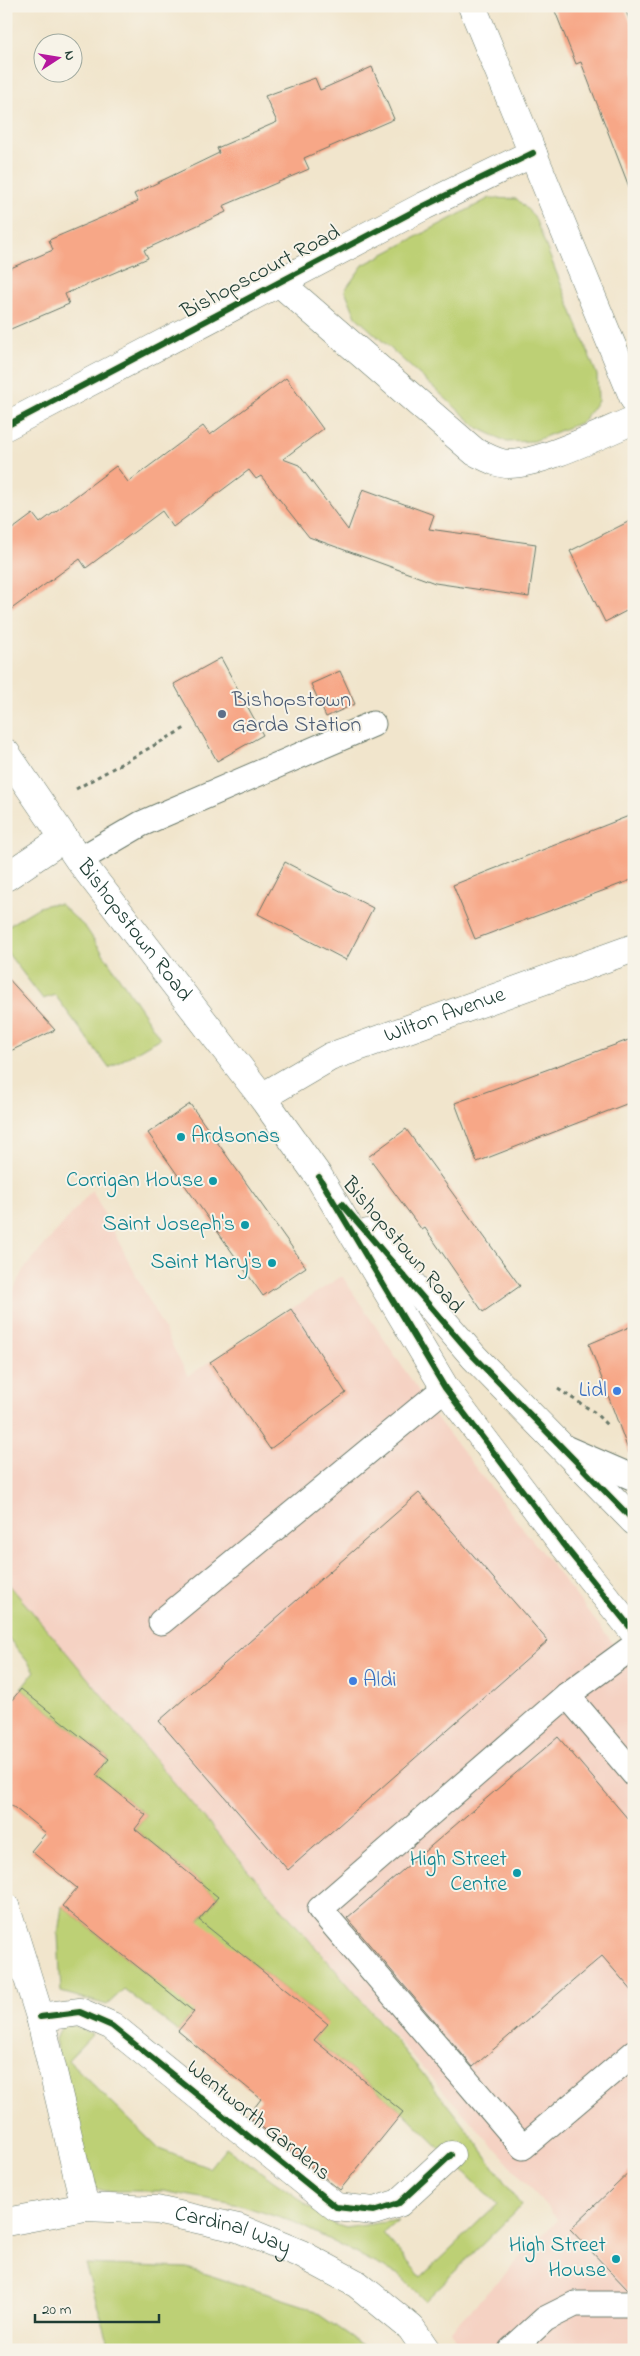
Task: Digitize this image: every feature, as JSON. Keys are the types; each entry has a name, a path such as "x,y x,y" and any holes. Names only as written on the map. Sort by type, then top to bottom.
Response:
{"street":[{"path":"472,6 634,399"},
{"name":"Bishopscourt Road","path":"6,426 424,206 533,153"},
{"name":"Bishopscourt Road","path":"280,283 475,452 492,460 508,464 544,457 634,420"},
{"name":"Bishopstown Road","path":"6,753 79,860 262,1097 319,1177 445,1388 562,1543 634,1632"},
{"path":"6,877 64,838"},
{"name":"Wilton Avenue","path":"262,1097 330,1057 634,948"},
{"name":"Bishopstown Road","path":"319,1177 474,1357 634,1521"},
{"path":"6,1908 40,2017 85,2207"},
{"name":"Wentworth Gardens","path":"40,2017 80,2012 112,2026 336,2207 374,2211 399,2203 451,2155"},
{"name":"Cardinal Way","path":"6,2222 85,2207 156,2210 238,2228 301,2254 357,2284 411,2328 426,2350"}],"lane":[{"path":"79,860 141,824 373,724"},
{"path":"161,1622 445,1388"},
{"path":"562,1447 634,1478"},
{"path":"634,1646 567,1695 320,1910 523,2147 634,2054"},
{"path":"567,1695 634,1774"},
{"path":"511,2350 544,2319 575,2304 634,2304"}],"path":[{"path":"76,789 187,727"}],"shaded area":[{"path":"92,1190 188,1376 342,1276 438,1420 634,1670 634,2350 463,2350 450,2331 558,2219 304,1935 205,1820 6,1581 6,1306 23,1270"}],"green space":[{"path":"490,198 517,199 534,216 597,375 598,401 582,422 534,441 507,442 478,428 356,317 345,290 363,265"},
{"path":"60,904 86,928 160,1038 109,1068 55,995 43,999 6,951 6,927 39,907"},
{"path":"6,1581 241,1862 387,2030 456,2116 521,2206 425,2301 399,2275 296,2223 240,2205 163,2191 104,2191 80,2182 55,2039 63,2024 76,2026 92,2035 68,2060 159,2149 209,2168 226,2147 334,2224 346,2228 398,2220 383,2233 421,2277 497,2204 403,2112 314,2040 327,2023 241,1954 178,2031 124,1989 107,2005 61,1992 58,1934 62,1906 153,1979 218,1897 135,1829 146,1815 96,1775 109,1759 21,1689 35,1671 6,1635"},
{"path":"85,2264 187,2268 308,2307 370,2350 111,2350"}],"building":[{"path":"553,6 624,6 634,31 634,192 631,192 581,62 576,64"},
{"path":"372,67 394,119 304,158 309,169 223,206 226,212 144,250 148,258 65,294 69,304 6,331 6,270 53,250 49,240 138,202 134,194 219,153 217,148 277,122 265,96 315,78 320,90"},
{"path":"286,378 323,429 283,459 299,465 348,530 363,489 434,515 429,529 536,544 529,597 435,583 309,537 261,476 256,479 249,470 173,527 162,511 86,568 80,559 6,613 6,534 33,514 40,523 116,466 128,482 203,426 210,435"},
{"path":"634,519 634,607 605,622 570,551"},
{"name":"Bishopstown Garda Station","path":"221,658 263,735 217,761 174,684"},
{"path":"340,671 355,704 326,717 311,684"},
{"path":"634,814 634,879 475,939 453,885"},
{"path":"285,862 373,908 346,960 258,914"},
{"path":"6,976 55,1030 6,1053"},
{"path":"634,1038 634,1101 477,1162 455,1103"},
{"path":"190,1104 306,1267 263,1296 148,1133"},
{"path":"406,1129 520,1286 483,1312 425,1228 422,1230 368,1157"},
{"path":"291,1309 346,1393 270,1449 210,1362"},
{"name":"Lidl","path":"634,1325 634,1455 630,1455 589,1344"},
{"name":"Aldi","path":"419,1493 548,1641 288,1870 159,1721"},
{"path":"21,1689 109,1759 96,1775 146,1815 135,1829 218,1897 199,1920 328,2024 314,2040 403,2112 340,2190 248,2116 261,2099 178,2031 194,2012 62,1906 77,1888 31,1851 46,1833 6,1801 6,1707"},
{"name":"High Street Centre","path":"558,1737 634,1826 634,1993 602,1956 473,2067 347,1918"},
{"name":"High Street House","path":"634,2168 634,2290 628,2290 570,2229"}],"cycle path":[{"path":"6,426 424,206 533,153"},
{"path":"319,1177 445,1388 562,1543 634,1632"},
{"path":"342,1204 474,1357 634,1521"},
{"path":"40,2017 80,2012 112,2026 336,2207 374,2211 399,2203 451,2155"}],"place":[{"name":"Bishopstown Garda Station","path":"222,714"},
{"name":"Ardsonas","path":"181,1137"},
{"name":"Corrigan House","path":"213,1181"},
{"name":"Saint Joseph's","path":"245,1225"},
{"name":"Saint Mary's","path":"272,1263"},
{"name":"Lidl","path":"617,1391"},
{"name":"Aldi","path":"353,1681"},
{"name":"High Street Centre","path":"517,1873"},
{"name":"High Street House","path":"616,2259"}]}
